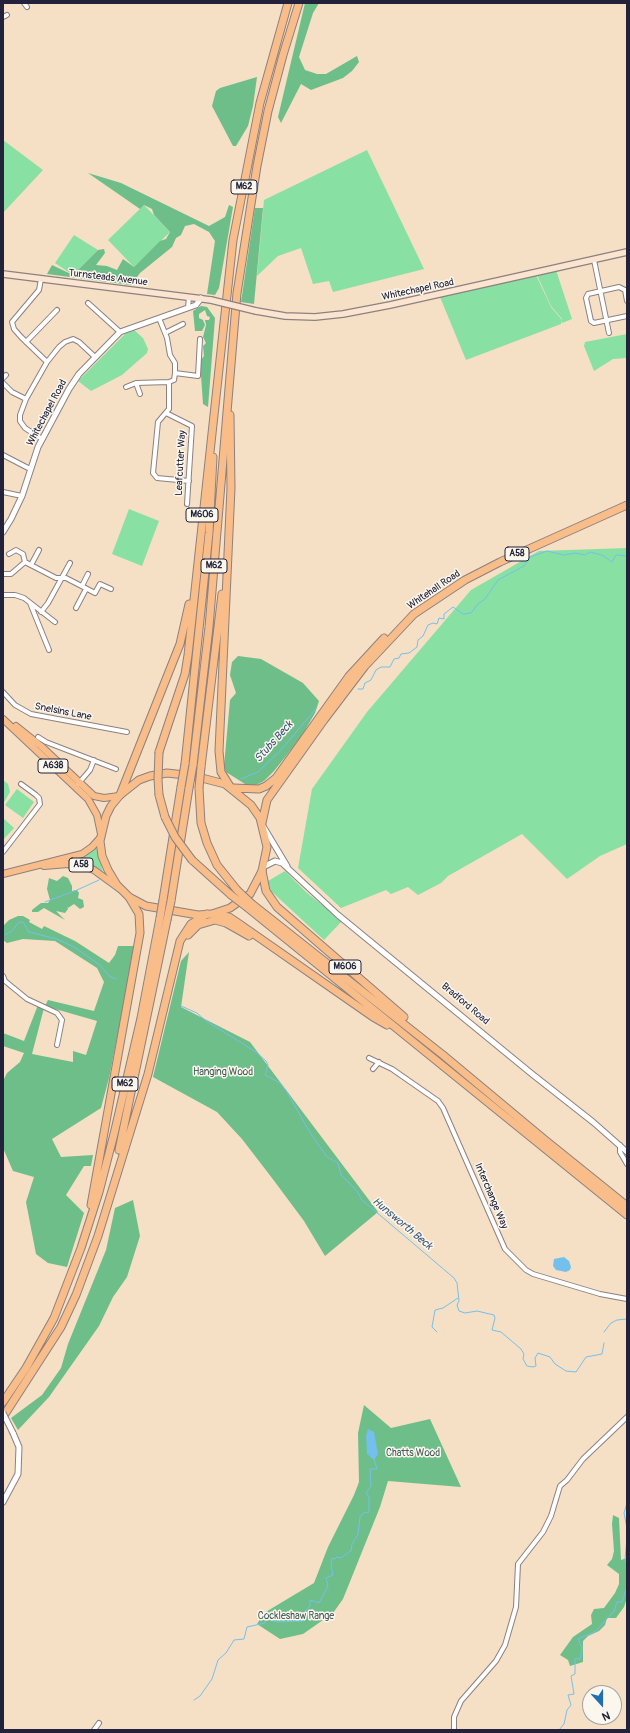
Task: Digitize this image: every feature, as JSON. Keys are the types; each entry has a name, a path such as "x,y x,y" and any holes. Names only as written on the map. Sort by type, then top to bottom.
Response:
{"highway":[{"name":"M62","path":"3,1417 62,1327 87,1268 106,1209 143,1042 164,919 163,900 185,764 209,533 217,375 236,228 260,103 288,3"},
{"name":"M62","path":"3,1402 26,1368 54,1318 81,1248 99,1192 164,919 171,901 193,765 209,626 237,293 257,166 268,110 299,3"},
{"name":"M606","path":"230,366 231,488 226,558 199,788 200,818 207,844 217,865 250,906 404,1035 627,1215"},
{"name":"M606","path":"217,375 194,602 185,674 159,752 159,795 165,817 175,837 192,860 231,895 250,906 443,1054 545,1140 627,1206"},
{"name":"Whitehall Road","path":"262,824 267,800 287,772 365,666 414,614 465,580 500,562 627,505"},
{"path":"81,1248 100,1156 140,933 139,914 129,897 123,891 106,866 101,850 101,836 108,810 119,795 180,644 186,624 199,549"},
{"path":"226,558 225,620 219,751 221,772 231,788"},
{"name":"A58","path":"231,788 256,790 271,783 281,772 362,661 398,626 414,614"},
{"path":"106,1209 148,1074 180,941 185,932 194,922 210,914 230,908 244,900 254,888 263,869 267,846 262,824 251,804 231,788 216,781 194,776 162,774 139,780 119,795"},
{"name":"M606","path":"263,869 266,891 277,907 413,1025 443,1054"},
{"path":"129,897 143,905 157,909 186,914 210,914"},
{"name":"M606","path":"210,914 234,920 373,1017 404,1035"},
{"path":"173,969 189,933 198,925 210,920 226,923 279,952"}],"main road":[{"name":"Whitechapel Road","path":"211,300 256,312 285,316 315,317 344,314 627,252"},
{"name":"Turnsteads Avenue","path":"3,274 211,300"},
{"path":"3,719 41,746 78,785 92,803 97,815 101,836"},
{"path":"78,785 98,797 107,798 119,795"},
{"name":"A58","path":"3,874 82,854 92,847 101,836"},
{"name":"A58","path":"32,866 68,864 82,865 94,870 123,891"}],"street":[{"path":"3,17 7,15"},
{"path":"594,260 609,333"},
{"path":"42,279 39,290 16,315 12,322 14,329 47,362"},
{"path":"627,301 624,290 619,287 588,294 586,298 591,321 594,323 627,316"},
{"path":"188,308 189,297"},
{"name":"Whitechapel Road","path":"3,532 22,496 30,469 42,439 68,390 95,357 120,332 196,305 201,298"},
{"path":"88,303 120,332"},
{"path":"26,342 57,310"},
{"path":"126,387 136,383 170,382 174,380 175,363 170,355 165,334 158,318"},
{"path":"165,334 183,324"},
{"path":"42,439 25,428 20,421 20,415 26,399 47,362 59,347 65,342 73,339 79,342 95,357"},
{"path":"174,373 198,376 200,340"},
{"path":"170,382 170,406 158,422 153,473 157,478 189,481"},
{"path":"3,383 12,392 26,399"},
{"path":"136,383 140,394"},
{"name":"Leafcutter Way","path":"166,413 192,426 187,504"},
{"path":"3,455 30,469"},
{"path":"3,492 22,496"},
{"path":"9,554 16,550 23,554 25,562 56,578 66,578 95,593 100,584 111,589"},
{"path":"31,565 39,550"},
{"path":"3,574 11,574 25,562"},
{"path":"41,612 48,603 60,578 70,563"},
{"path":"82,586 88,574"},
{"path":"76,608 86,589"},
{"path":"3,595 15,595 30,603 55,622"},
{"path":"30,603 49,650"},
{"name":"Snelsins Lane","path":"3,692 15,705 31,714 127,732"},
{"path":"38,737 46,742 116,769"},
{"path":"78,785 90,770 94,760"},
{"path":"3,852 40,804 39,798 21,784"},
{"name":"Bradford Road","path":"262,824 290,871"},
{"name":"Bradford Road","path":"263,869 272,862 282,863 338,915 593,1122 627,1152"},
{"path":"3,976 5,981 27,999 57,1013 62,1020 57,1045"},
{"name":"Interchange Way","path":"369,1058 392,1069 438,1101 443,1108 505,1248 526,1270 600,1294 627,1299"},
{"path":"373,1069 379,1062"},
{"path":"620,1145 620,1152 627,1164"},
{"path":"3,1413 14,1432 19,1447 18,1474 3,1502"},
{"path":"454,1730 454,1717 461,1701 496,1661 505,1645 516,1607 518,1564 543,1532 551,1518 560,1486 567,1480 583,1459 627,1417"},
{"path":"94,1730 99,1723"}],"green space":[{"path":"305,3 319,3 313,13 299,57 305,70 317,74 326,74 357,56 359,62 352,71 343,78 311,90 301,84 281,123 278,117"},
{"path":"257,77 253,106 248,126 236,146 233,146 212,106 216,91 220,88"},
{"path":"3,140 43,170 3,213"},
{"path":"367,150 424,269 333,292 329,281 313,284 301,248 278,256 257,276 264,200"},
{"path":"88,173 121,183 209,226 225,217 229,205 233,207 219,288 215,295 207,294 215,241 209,232 194,224 185,226 181,235 176,238 172,247 140,273 131,285 47,274 52,265 73,275 98,250 104,249 105,253 96,265 107,266 117,270 123,259 134,267 160,241 166,239 170,232 154,215 152,209 144,205 140,209"},
{"path":"144,205 170,232 134,267 108,240"},
{"path":"255,208 263,208 254,304 241,302"},
{"path":"74,235 98,250 73,275 55,263"},
{"path":"556,270 572,319 562,323 562,319 551,306 537,275"},
{"path":"536,275 551,307 562,320 561,324 466,360 440,297"},
{"path":"201,306 207,307 215,318 208,407 203,404 200,361 204,356 203,346 206,343 203,337 206,325 205,320 209,320 210,317 207,316 205,310 199,314 199,318 203,320 205,325 202,331 195,331 193,311"},
{"path":"133,329 143,338 148,349 147,353 122,375 91,391 78,381 128,331"},
{"path":"627,334 627,358 613,359 594,371 584,346 585,342"},
{"path":"129,509 159,521 142,566 112,554"},
{"path":"627,548 627,844 600,856 567,879 522,834 448,876 441,883 418,895 408,887 391,894 386,890 341,908 298,868 312,789 367,712 471,590 539,551"},
{"path":"238,656 261,659 303,683 319,701 315,713 301,737 274,771 264,781 254,786 245,784 226,772 224,766 230,700 236,693 230,675 232,662"},
{"path":"3,780 8,784 10,792 3,804"},
{"path":"17,789 34,802 23,818 5,805"},
{"path":"3,818 14,828 3,840"},
{"path":"96,847 103,872 82,862 73,860 85,856"},
{"path":"285,871 306,892 342,921 324,940 271,891 268,881"},
{"path":"63,876 68,878 72,886 72,891 77,890 79,893 78,898 83,900 84,907 80,909 74,904 68,908 67,906 68,909 65,913 56,911 65,920 44,908 38,912 32,912 32,910 41,903 48,903 50,900 47,889 49,878 57,881"},
{"path":"18,916 23,916 30,920 29,922 42,929 44,926 75,941 109,963 115,955 118,946 135,946 109,1078 101,1108 52,1139 61,1157 93,1155 91,1166 84,1166 66,1195 84,1213 67,1267 48,1263 36,1254 26,1202 34,1177 13,1171 3,1148 3,1081 7,1073 20,1062 24,1053 3,1046 3,1033 24,1041 38,1005 44,1008 32,1054 73,1062 73,1051 86,1055 97,1021 45,1006 48,1000 94,1011 104,982 97,968 55,941 23,939 7,943 3,940 3,926 9,920"},
{"name":"Hanging Wood","path":"189,952 181,1007 250,1042 378,1212 325,1256 304,1221 272,1178 242,1139 217,1112 153,1077 181,961"},
{"path":"133,1200 140,1236 127,1277 113,1297 99,1326 49,1397 18,1430 11,1418 42,1395 61,1368 68,1344 106,1250 115,1208"},
{"path":"364,1405 391,1428 430,1419 461,1487 388,1481 380,1507 343,1599 333,1613 303,1634 280,1639 257,1624 264,1613 314,1583 328,1547 359,1482 358,1433"},
{"path":"613,1515 619,1518 621,1560 627,1558 627,1598 624,1607 616,1618 607,1618 605,1625 599,1631 588,1636 583,1641 583,1662 570,1666 568,1660 560,1655 573,1637 592,1624 591,1615 594,1609 604,1608 615,1593 619,1584 619,1574 607,1565 612,1559 614,1551 612,1524"}],"water":[{"path":"564,1257 569,1261 571,1267 570,1270 566,1272 556,1270 553,1266 554,1259"},
{"path":"368,1429 374,1432 378,1454 374,1460 367,1454 366,1436"}],"waterway":[{"name":"Stubs Beck","path":"358,689 363,689 365,683 371,680 376,670 381,667 390,667 394,659 399,658 401,654 409,653 417,647 418,640 423,636 428,625 433,623 437,624 439,618 444,619 444,614 453,607 463,614 471,613 478,604 485,599 498,580 524,566 530,557 547,551 564,555 576,553 585,555 590,552 602,555 612,562 616,555 627,556"},
{"name":"Stubs Beck","path":"241,779 258,772 280,751 315,710"},
{"name":"Stubs Beck","path":"45,902 99,880"},
{"name":"Hunsworth Beck","path":"5,935 12,931 19,922 23,922 29,932 57,939 74,947 100,965 109,976 116,979"},
{"name":"Hunsworth Beck","path":"181,1006 197,1013 206,1021 256,1052 266,1061 268,1065 265,1075 280,1083 287,1092 309,1131 327,1157 338,1163 341,1175 357,1191 362,1200 454,1278 457,1283 459,1301 457,1305 459,1311 465,1313 477,1311 494,1315 495,1318 492,1330 501,1332 521,1349 524,1354 523,1359 527,1366 536,1366 535,1358 538,1353 550,1357 555,1364 566,1371 576,1372 586,1357 602,1354 604,1343"},
{"path":"437,1332 432,1327 435,1310 443,1308 458,1298"},
{"name":"Hunsworth Beck","path":"604,1332 611,1323 617,1320 627,1319"},
{"path":"194,1700 200,1696 212,1679 218,1660 226,1653 234,1640 244,1639 247,1627 265,1623 265,1620 268,1619 277,1622 302,1621 305,1620 306,1610 310,1606 310,1600 319,1603 328,1586 326,1578 333,1575 331,1565 332,1558 341,1558 351,1551 352,1544 358,1534 360,1517 363,1513 369,1512 369,1497 366,1493 371,1486 370,1469 377,1469 374,1459"},
{"path":"627,1503 624,1513 627,1528"},
{"path":"627,1538 625,1559 627,1564"},
{"path":"559,1730 564,1724 567,1710 571,1705 568,1695 574,1694 571,1676 575,1674 575,1659 580,1659 582,1648 578,1639 596,1631 614,1611 617,1602 622,1602 627,1587"}],"park label":[{"name":"Chatts Wood","path":"413,1453"},
{"name":"Cockleshaw Range","path":"296,1616"}]}
